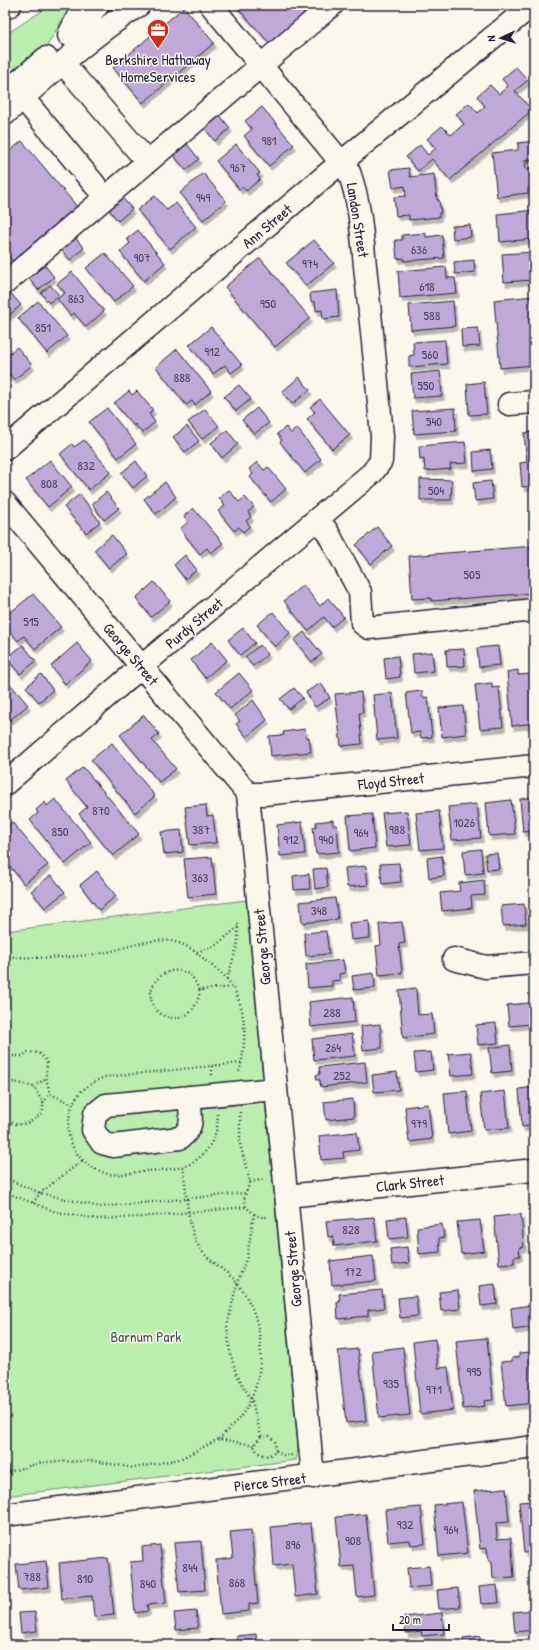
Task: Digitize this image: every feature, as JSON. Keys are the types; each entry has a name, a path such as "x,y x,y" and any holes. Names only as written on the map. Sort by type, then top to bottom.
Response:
{"street":[{"path":"5,8 10,5"},
{"path":"69,35 84,5"},
{"path":"5,114 14,96 98,5"},
{"path":"14,96 63,63 109,25 139,5"},
{"name":"Landon Street","path":"211,5 342,163 352,179 359,212 382,436 381,461"},
{"path":"5,283 260,64 332,5"},
{"name":"Ann Street","path":"5,449 342,163 532,5"},
{"path":"63,63 139,152"},
{"path":"14,96 95,186"},
{"path":"509,404 534,402"},
{"name":"Purdy Street","path":"5,784 141,667 372,473 381,461"},
{"name":"George Street","path":"5,503 248,794 313,1477"},
{"path":"317,519 328,531 360,592 362,623 369,628 534,610"},
{"name":"Floyd Street","path":"248,794 264,794 534,766"},
{"path":"454,959 486,967 534,963"},
{"path":"189,1097 275,1089"},
{"name":"Clark Street","path":"287,1196 534,1170"},
{"name":"Pierce Street","path":"5,1515 313,1477 534,1447"}],"path":[{"path":"227,979 238,943 238,920"},
{"path":"196,952 215,946 238,926"},
{"path":"5,956 59,958 103,952 147,941 171,941 196,952 227,979 242,1012 245,1037 238,1075"},
{"path":"179,971 192,977 200,990 198,1002 192,1012 182,1017 170,1018 160,1013 152,1002 152,989 157,977 167,972 179,971"},
{"path":"200,990 231,987"},
{"path":"5,1056 23,1056 27,1052 39,1053 45,1059 48,1066 46,1078 50,1094"},
{"path":"34,1087 46,1078"},
{"path":"5,1083 14,1082 34,1087 42,1103 43,1111 37,1119 27,1124 18,1125 9,1122 5,1118"},
{"path":"42,1103 50,1094"},
{"path":"50,1094 72,1104"},
{"path":"240,1107 240,1144 250,1182 245,1193 246,1207 260,1217 272,1216"},
{"path":"33,1203 40,1193 82,1161"},
{"path":"5,1473 43,1462 95,1461 134,1468 180,1459 219,1439 246,1410 260,1366 261,1345 258,1325 251,1308 237,1283 198,1246 190,1222 183,1167"},
{"path":"5,1178 40,1193 100,1207 245,1193"},
{"path":"250,1182 268,1179"},
{"path":"5,1192 56,1212 98,1219 140,1217 189,1211 246,1207"},
{"path":"254,1214 247,1257 237,1283 227,1326 230,1352 236,1373 250,1398 261,1436"},
{"path":"254,1445 261,1436"},
{"path":"261,1436 269,1436 275,1442 276,1451"},
{"path":"219,1439 254,1445"},
{"path":"254,1445 255,1449 260,1455 268,1456 276,1451"},
{"path":"276,1451 284,1456 298,1455"}],"green space":[{"path":"51,5 71,5 48,44 5,81 5,35"},
{"name":"Barnum Park","path":"246,900 298,1448 296,1460 5,1496 5,930"}],"building":[{"path":"235,5 320,5 272,46"},
{"path":"184,7 214,43 143,103 113,68"},
{"path":"516,67 528,80 515,91 532,110 450,180 432,159 418,171 406,157 420,145 428,155 436,148 427,139 442,126 451,135 464,124 456,114 469,103 478,113 485,106 477,96 490,85 499,94 508,86 502,79"},
{"path":"262,107 294,145 269,166 244,136 252,129 245,121"},
{"path":"218,113 230,128 215,141 203,126"},
{"path":"22,141 79,209 15,264 5,252 5,155"},
{"path":"534,141 534,159 525,160 526,169 534,168 534,187 528,188 528,193 497,197 492,153 518,150 518,143"},
{"path":"187,144 199,159 186,170 173,155"},
{"path":"236,144 260,173 257,175 260,179 246,191 243,187 240,190 216,161"},
{"path":"409,168 410,177 434,174 437,200 439,200 441,213 439,213 439,217 409,220 409,215 396,216 394,197 406,196 405,186 393,188 390,170"},
{"path":"203,173 226,201 203,220 180,193"},
{"path":"121,196 132,209 118,221 107,207"},
{"path":"155,196 167,210 176,203 196,227 170,249 137,210"},
{"path":"534,210 534,239 500,242 498,214"},
{"path":"470,225 471,237 453,239 452,226"},
{"path":"138,230 165,263 144,281 120,252 130,243 127,239"},
{"path":"426,233 426,237 442,235 444,258 404,261 404,258 397,259 395,240 402,240 402,235"},
{"path":"72,234 84,248 70,260 58,246"},
{"path":"314,240 334,263 306,286 286,263"},
{"path":"534,252 534,280 504,282 502,254"},
{"path":"105,253 133,286 114,302 86,268"},
{"path":"260,258 310,318 275,347 225,287"},
{"path":"474,260 475,272 455,274 454,262"},
{"path":"43,263 54,277 38,290 27,276"},
{"path":"446,267 447,278 455,278 457,293 400,298 398,271"},
{"path":"72,272 104,311 86,327 74,313 71,316 57,299 65,293 57,284"},
{"path":"50,285 59,295 49,303 41,293"},
{"path":"7,289 21,305 6,318 5,291"},
{"path":"337,290 339,317 323,319 322,310 316,311 315,302 311,302 310,293"},
{"path":"534,296 534,365 500,368 494,300"},
{"path":"38,301 67,336 47,353 18,318"},
{"path":"453,301 455,326 411,330 409,305"},
{"path":"211,327 242,365 231,373 225,365 213,374 189,345"},
{"path":"478,328 480,346 462,347 461,329"},
{"path":"445,340 447,364 409,367 409,356 414,355 413,342"},
{"path":"17,347 32,365 14,380 5,369 5,357"},
{"path":"177,349 211,391 195,405 192,401 186,405 156,367"},
{"path":"440,371 442,396 413,398 411,374"},
{"path":"299,377 310,390 292,404 282,392"},
{"path":"484,382 487,414 469,415 467,384"},
{"path":"239,385 251,399 236,411 224,397"},
{"path":"129,391 132,395 137,391 153,410 149,414 155,422 142,433 114,403"},
{"path":"320,399 350,435 332,449 307,419 315,412 310,407"},
{"path":"107,408 136,444 118,458 89,422"},
{"path":"257,408 269,423 254,434 242,420"},
{"path":"455,408 456,431 414,434 412,411"},
{"path":"205,409 219,426 202,439 188,422"},
{"path":"187,426 199,441 185,452 173,437"},
{"path":"286,427 291,433 297,428 321,459 305,473 280,442 282,440 277,434"},
{"path":"227,430 238,444 222,458 211,443"},
{"path":"534,432 534,486 522,487 520,463 527,462 524,433"},
{"path":"84,440 111,472 89,490 60,454 72,444 74,447"},
{"path":"465,442 467,463 450,464 451,469 425,471 424,459 420,460 419,446"},
{"path":"490,450 492,469 474,471 473,452"},
{"path":"50,460 72,487 48,507 26,480"},
{"path":"136,461 147,476 133,488 121,473"},
{"path":"257,462 264,470 268,467 286,489 271,502 250,477 253,474 249,469"},
{"path":"420,479 452,480 451,500 420,500"},
{"path":"491,481 493,499 475,501 473,483"},
{"path":"165,482 176,497 156,514 144,499"},
{"path":"229,490 239,502 245,497 254,507 248,512 251,517 246,521 250,526 243,532 239,527 234,531 218,511 225,506 219,498"},
{"path":"106,492 119,508 104,520 92,504"},
{"path":"80,494 100,522 86,533 64,507"},
{"path":"193,508 223,543 211,553 207,548 200,554 180,529 188,522 184,516"},
{"path":"377,527 392,546 371,564 356,545"},
{"path":"112,535 127,554 109,568 94,550"},
{"path":"534,546 534,593 431,601 431,598 412,599 409,556"},
{"path":"185,555 197,570 185,579 174,565"},
{"path":"154,582 170,601 151,617 136,598"},
{"path":"303,585 320,606 328,598 344,617 332,627 324,617 308,631 284,601"},
{"path":"33,594 61,627 35,649 24,636 18,641 5,625 5,617"},
{"path":"273,612 290,633 275,647 257,625"},
{"path":"243,628 255,643 240,655 228,640"},
{"path":"304,632 322,654 312,662 294,640"},
{"path":"212,642 227,660 205,678 191,660"},
{"path":"77,643 92,661 65,684 51,666"},
{"path":"23,645 36,661 20,674 6,658"},
{"path":"260,645 268,654 253,666 245,657"},
{"path":"498,646 500,665 479,667 477,648"},
{"path":"464,649 465,666 447,667 446,650"},
{"path":"432,652 434,671 414,673 412,654"},
{"path":"398,656 400,677 386,679 384,658"},
{"path":"518,670 518,675 531,674 534,723 512,726 507,672"},
{"path":"239,673 253,690 230,709 216,692"},
{"path":"41,674 53,690 39,702 26,687"},
{"path":"5,678 28,705 10,720 5,714"},
{"path":"321,683 330,698 315,707 306,692"},
{"path":"492,683 492,688 499,687 503,727 480,729 475,685"},
{"path":"294,688 303,698 289,709 280,699"},
{"path":"422,691 423,698 428,697 432,737 421,738 420,732 411,733 406,693"},
{"path":"361,692 363,713 359,713 362,744 341,746 335,694"},
{"path":"392,693 397,738 377,740 373,695"},
{"path":"253,700 267,720 247,737 236,724 240,721 235,715"},
{"path":"463,706 466,734 442,737 439,708"},
{"path":"144,715 159,734 152,740 176,769 159,782 120,735"},
{"path":"305,729 306,738 309,737 311,752 271,756 269,736 284,735 283,732"},
{"path":"112,743 155,796 135,813 91,760"},
{"path":"83,767 139,834 113,856 79,814 87,807 66,781"},
{"path":"534,797 534,831 523,832 520,799"},
{"path":"55,799 91,842 65,864 30,820 38,813 36,810 45,802 47,806"},
{"path":"511,800 515,834 489,836 486,803"},
{"path":"477,804 481,838 452,840 448,807"},
{"path":"206,805 207,816 213,815 216,843 190,845 185,807"},
{"path":"407,811 411,845 386,847 382,813"},
{"path":"439,811 443,848 420,850 416,813"},
{"path":"372,814 375,848 350,851 347,816"},
{"path":"333,820 333,825 337,825 339,852 316,854 313,827 316,827 316,822"},
{"path":"12,822 48,865 24,884 6,861 9,859 5,855 5,827"},
{"path":"302,822 305,854 280,856 277,825"},
{"path":"181,830 183,852 164,854 161,832"},
{"path":"481,849 483,873 465,875 463,851"},
{"path":"497,853 499,869 487,870 485,854"},
{"path":"442,856 444,876 429,878 427,858"},
{"path":"212,857 216,894 188,897 184,859"},
{"path":"399,863 401,882 382,884 380,864"},
{"path":"366,866 368,885 347,887 345,868"},
{"path":"326,868 328,887 315,889 313,869"},
{"path":"97,871 116,896 99,910 80,885"},
{"path":"309,874 310,889 294,890 293,876"},
{"path":"51,875 65,892 45,908 31,891"},
{"path":"484,880 485,895 471,896 472,908 442,911 440,893 460,891 459,883"},
{"path":"335,898 338,919 302,923 300,902"},
{"path":"524,904 526,924 503,926 501,906"},
{"path":"369,921 370,938 351,940 349,923"},
{"path":"402,922 405,943 399,944 402,973 379,975 376,946 381,945 379,924"},
{"path":"326,931 329,954 306,956 304,933"},
{"path":"343,960 345,973 339,974 340,980 332,981 332,986 308,988 306,964"},
{"path":"374,973 375,988 354,990 352,976"},
{"path":"416,988 418,1015 432,1014 434,1034 403,1038 399,990"},
{"path":"353,997 355,1022 311,1027 309,1002"},
{"path":"534,1003 534,1020 531,1020 531,1024 509,1026 507,1005"},
{"path":"496,1023 498,1043 478,1045 476,1025"},
{"path":"380,1024 382,1048 363,1050 361,1026"},
{"path":"352,1034 355,1056 314,1060 312,1039"},
{"path":"510,1045 512,1071 492,1073 489,1048"},
{"path":"431,1052 433,1070 416,1072 414,1053"},
{"path":"471,1052 473,1074 451,1076 448,1054"},
{"path":"365,1062 367,1082 321,1087 320,1080 317,1080 316,1075 320,1074 319,1067"},
{"path":"397,1072 399,1090 374,1092 372,1075"},
{"path":"534,1087 534,1125 522,1127 519,1089"},
{"path":"467,1091 471,1131 448,1134 444,1093"},
{"path":"505,1091 509,1128 484,1130 480,1094"},
{"path":"353,1099 354,1117 326,1120 324,1102"},
{"path":"428,1104 432,1139 409,1142 405,1107"},
{"path":"357,1132 359,1150 343,1152 344,1158 321,1160 319,1136"},
{"path":"521,1214 524,1247 519,1248 520,1256 514,1257 514,1263 499,1264 494,1217"},
{"path":"374,1217 377,1241 334,1246 333,1236 328,1237 326,1221"},
{"path":"406,1217 408,1237 389,1239 387,1219"},
{"path":"480,1220 484,1251 461,1254 457,1222"},
{"path":"442,1224 444,1237 439,1238 440,1252 419,1254 417,1227"},
{"path":"407,1247 409,1263 392,1265 390,1249"},
{"path":"373,1256 376,1281 332,1285 330,1261"},
{"path":"495,1284 497,1304 481,1306 479,1286"},
{"path":"382,1290 384,1308 368,1310 368,1316 338,1319 337,1302 340,1302 339,1294"},
{"path":"458,1290 460,1309 441,1311 439,1292"},
{"path":"416,1296 418,1316 400,1318 398,1298"},
{"path":"531,1305 534,1327 513,1330 511,1308"},
{"path":"487,1338 493,1400 484,1401 485,1406 463,1409 456,1341"},
{"path":"435,1339 438,1368 448,1367 453,1410 420,1414 413,1342"},
{"path":"403,1347 410,1415 379,1418 372,1351"},
{"path":"358,1349 366,1421 346,1423 338,1351"},
{"path":"530,1352 534,1403 506,1406 501,1362 512,1361 512,1358 519,1357 519,1353"},
{"path":"506,1488 509,1522 496,1523 497,1539 511,1538 514,1577 493,1578 492,1561 489,1561 487,1548 480,1549 474,1491"},
{"path":"534,1501 534,1552 524,1553 519,1502"},
{"path":"462,1502 468,1553 439,1556 434,1505"},
{"path":"421,1507 425,1544 411,1545 410,1540 388,1542 385,1510"},
{"path":"366,1514 374,1595 357,1597 354,1566 341,1567 336,1517"},
{"path":"311,1523 318,1594 295,1597 292,1564 274,1566 271,1527"},
{"path":"251,1530 258,1603 249,1604 249,1611 221,1614 216,1560 233,1558 230,1532"},
{"path":"201,1541 205,1590 179,1592 174,1543"},
{"path":"160,1545 166,1603 147,1605 148,1611 135,1613 130,1562 143,1561 142,1547"},
{"path":"108,1558 114,1615 94,1617 92,1596 62,1599 59,1563"},
{"path":"46,1561 49,1587 19,1590 16,1564"},
{"path":"429,1566 431,1586 409,1588 407,1568"},
{"path":"497,1585 499,1603 481,1604 479,1587"},
{"path":"458,1588 460,1607 439,1609 437,1590"},
{"path":"534,1610 534,1630 515,1632 513,1612"},
{"path":"196,1611 198,1628 176,1630 174,1613"},
{"path":"35,1612 37,1631 21,1633 19,1613"},
{"path":"442,1613 444,1634 422,1636 421,1631 406,1633 404,1617"},
{"path":"256,1634 257,1645 237,1645 237,1636"},
{"path":"480,1636 480,1645 463,1645 463,1638"},
{"path":"213,1640 214,1645 197,1645 197,1642"}],"place":[{"name":"Berkshire Hathaway HomeServices","path":"158,50"}]}
